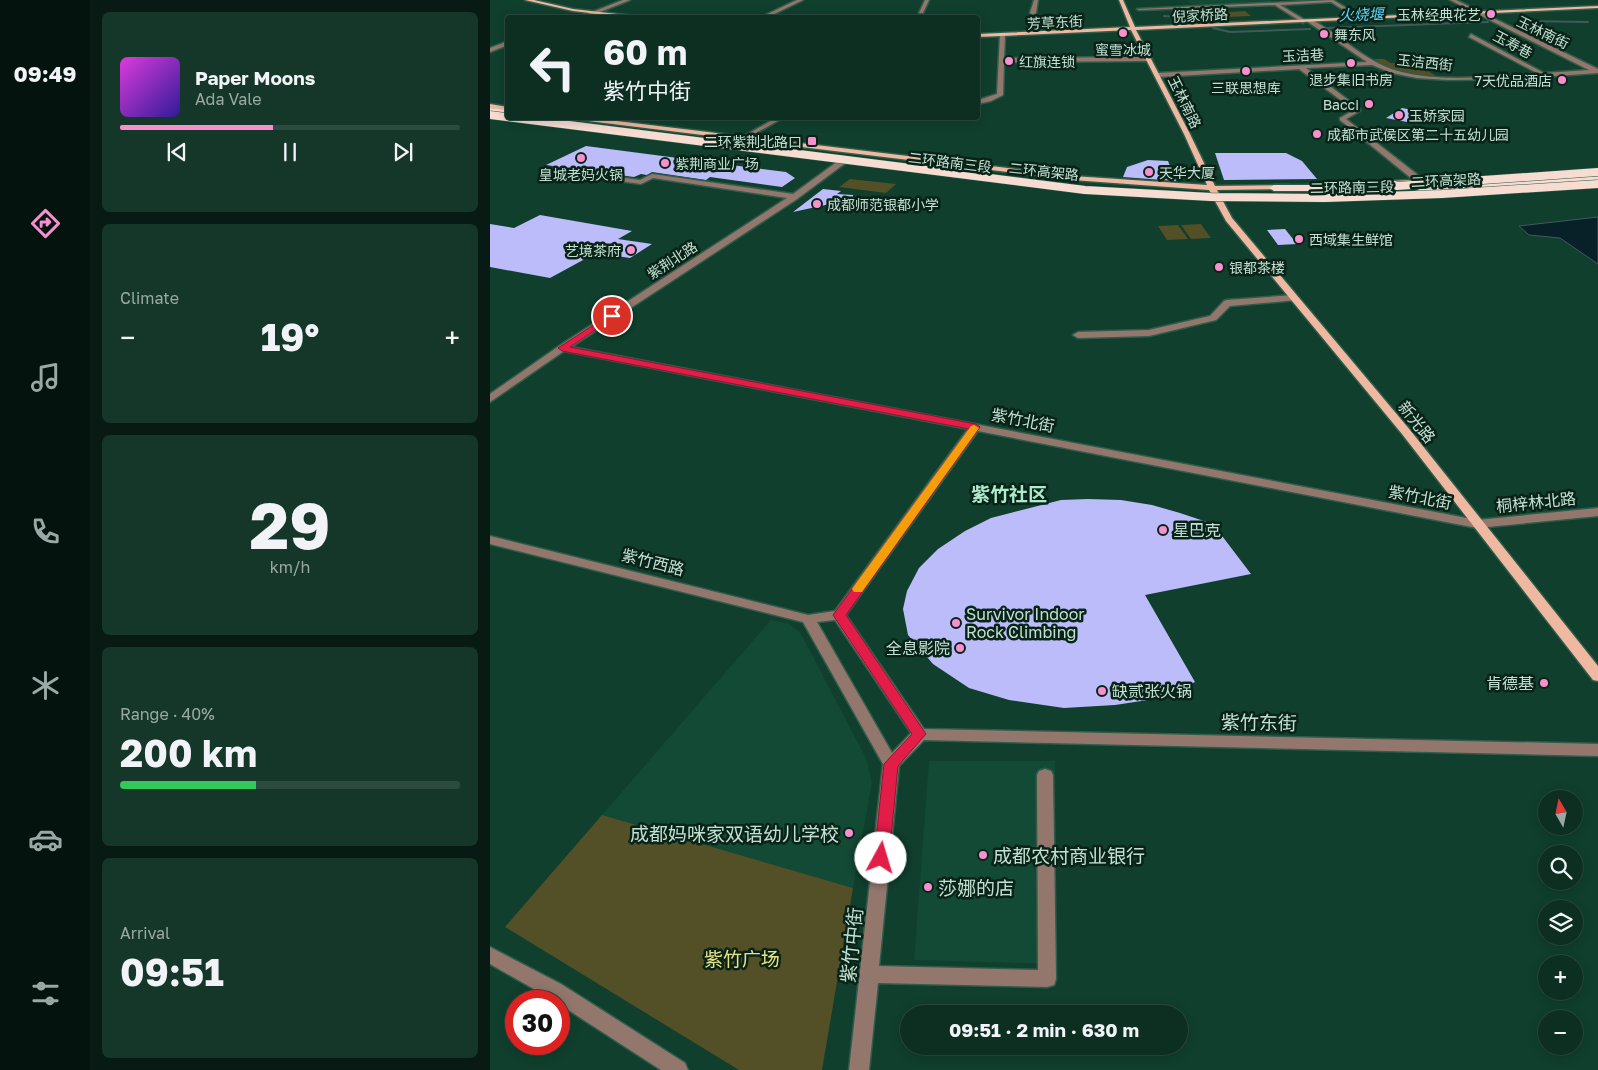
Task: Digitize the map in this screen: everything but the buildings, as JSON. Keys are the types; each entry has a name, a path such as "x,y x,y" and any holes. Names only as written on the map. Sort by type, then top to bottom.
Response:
{"highway":[{"path":"490,108 505,110"},
{"name":"二环高架路","path":"490,115 505,117"},
{"name":"二环高架路","path":"530,120 1085,190 1237,198 1348,193"},
{"name":"二环高架路","path":"569,120 1066,181 1199,190 1426,195 1598,183"},
{"path":"1348,193 1598,172"},
{"path":"1274,188 1349,188 1598,172"},
{"path":"1241,200 1598,183"}],"main road":[{"path":"527,0 573,10 623,15"},
{"path":"541,0 595,12"},
{"name":"玉林南路","path":"1122,0 1133,30 1158,75 1212,188"},
{"name":"倪家桥路","path":"1133,30 1598,8"},
{"name":"芳草东街","path":"980,36 1133,30"},
{"name":"二环路南三段","path":"490,115 505,117"},
{"name":"二环路南三段","path":"532,120 1057,188 1241,200"},
{"name":"二环路南三段","path":"596,120 1073,178 1212,188 1274,188 1598,172"},
{"name":"新光路","path":"1212,188 1229,219 1406,432 1598,676"}],"street":[{"path":"587,15 628,0"},
{"path":"767,15 801,0"},
{"path":"921,12 927,0"},
{"path":"1033,13 1036,0"},
{"path":"1139,9 1278,4 1330,0 1360,18"},
{"name":"玉林南街","path":"1452,0 1597,71"},
{"name":"玉洁巷","path":"1278,4 1373,63"},
{"path":"980,102 1000,95 1002,35"},
{"name":"玉寿巷","path":"1471,36 1542,74"},
{"path":"490,50 505,44"},
{"path":"1002,60 1149,59"},
{"name":"玉洁巷","path":"1158,75 1373,63"},
{"name":"玉洁西街","path":"1373,63 1392,72 1437,78 1597,71"},
{"path":"1300,67 1358,110 1342,119 1420,181"},
{"path":"744,138 776,120"},
{"name":"紫荆北路","path":"490,399 562,348 794,197 844,161"},
{"path":"554,170 641,182 652,176 794,197"},
{"path":"1078,335 1149,333 1213,318 1227,303 1294,298"},
{"name":"紫竹北街","path":"562,348 1477,524"},
{"path":"839,615 920,734 891,764 808,619 839,615 976,427"},
{"name":"桐梓林北路","path":"1477,524 1598,512"},
{"name":"紫竹西路","path":"490,540 808,619"},
{"name":"紫竹东街","path":"920,734 1598,750"},
{"name":"紫竹中街","path":"859,1070 891,764"},
{"path":"869,974 1046,979 1045,775"},
{"path":"490,955 554,990 678,1070"}],"shaded area":[{"path":"1187,0 1270,0 1275,4 1195,7"},
{"path":"771,620 790,624 801,634 866,758 872,782 853,888 602,815"},
{"path":"929,761 1055,761 1057,964 914,960"}],"green space":[{"path":"1245,11 1251,16 1204,18 1198,14"},
{"path":"1374,59 1384,59 1391,63 1413,62 1438,77 1404,73 1389,68"},
{"path":"850,179 896,184 886,193 839,187"},
{"path":"1201,224 1211,238 1191,239 1181,225"},
{"path":"1178,225 1188,239 1167,240 1158,226"},
{"name":"紫竹广场","path":"602,815 853,888 822,1070 739,1070 505,927"}],"water":[{"path":"1598,217 1598,264 1560,238 1529,235 1519,226"}],"waterway":[{"name":"火烧堰","path":"1164,16 1193,18"},
{"name":"火烧堰","path":"1522,21 1588,22"},
{"name":"火烧堰","path":"1326,28 1488,22"},
{"name":"火烧堰","path":"1213,28 1230,32 1310,29"}],"slow traffic":[{"path":"858,589 974,428"}],"place":[{"name":"玉林经典花艺","path":"1491,14"},
{"name":"蜜雪冰城","path":"1123,33"},
{"name":"舞东风","path":"1324,34"},
{"name":"红旗连锁","path":"1009,61"},
{"name":"退步集旧书房","path":"1351,63"},
{"name":"三联思想库","path":"1246,71"},
{"name":"7天优品酒店","path":"1562,80"},
{"name":"Bacci","path":"1369,104"},
{"name":"玉娇家园","path":"1399,115"},
{"name":"成都市武侯区第二十五幼儿园","path":"1317,134"},
{"name":"二环紫荆北路口","path":"812,141"},
{"name":"皇城老妈火锅","path":"581,158"},
{"name":"紫荆商业广场","path":"665,163"},
{"name":"天华大厦","path":"1149,172"},
{"name":"成都师范银都小学","path":"817,204"},
{"name":"西域集生鲜馆","path":"1299,239"},
{"name":"艺境茶府","path":"631,250"},
{"name":"银都茶楼","path":"1219,267"},
{"name":"星巴克","path":"1163,530"},
{"name":"Survivor Indoor Rock Climbing","path":"956,623"},
{"name":"全息影院","path":"960,648"},
{"name":"肯德基","path":"1544,683"},
{"name":"缺贰张火锅","path":"1102,691"},
{"name":"成都妈咪家双语幼儿学校","path":"849,833"},
{"name":"成都农村商业银行","path":"983,855"},
{"name":"莎娜的店","path":"928,887"}],"district":[{"name":"紫竹社区","path":"1009,493"}],"route":[{"path":"612,316 562,348 976,427 839,615 920,734 891,764 881,858"}]}
